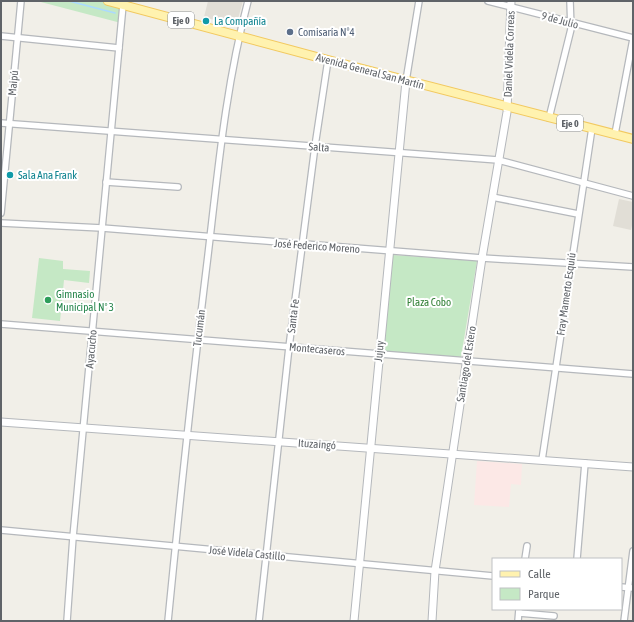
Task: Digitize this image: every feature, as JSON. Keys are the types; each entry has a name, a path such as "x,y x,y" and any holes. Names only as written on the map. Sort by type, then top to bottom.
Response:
{"main road":[{"name":"Avenida General San Martín","path":"108,1 406,81 633,139"}],"street":[{"name":"Maipú","path":"1,213 21,1"},
{"name":"Tucumán","path":"168,621 198,340 222,140 239,36 248,1"},
{"path":"406,81 419,1"},
{"name":"9 de Julio","path":"488,1 511,4 571,23 633,38"},
{"path":"549,118 571,28 570,1"},
{"name":"Daniel Videla Correas","path":"507,107 511,4"},
{"name":"Ayacucho","path":"67,621 73,537 123,5"},
{"path":"1,36 118,48"},
{"path":"615,134 633,38"},
{"name":"Santa Fe","path":"259,621 289,347 315,146 328,60"},
{"name":"Jujuy","path":"354,621 406,81"},
{"name":"Santiago del Estero","path":"432,621 435,570 482,258 507,107"},
{"name":"Salta","path":"1,123 498,160 633,196"},
{"name":"Fray Mamerto Esquiú","path":"542,460 592,128"},
{"path":"106,182 178,187"},
{"path":"492,197 578,214"},
{"name":"José Federico Moreno","path":"1,223 102,228 302,245 633,268"},
{"name":"Montecaseros","path":"1,324 633,374"},
{"name":"Ituzaingó","path":"1,422 633,467"},
{"path":"577,558 585,463"},
{"name":"José Videla Castillo","path":"1,530 492,576"},
{"path":"525,558 526,546"},
{"path":"624,621 627,587 633,551"},
{"path":"518,621 519,611 554,616"}],"shaded area":[{"path":"208,1 243,1 236,26 204,17"},
{"path":"619,199 633,202 633,221 631,230 613,226"},
{"path":"477,461 522,464 521,485 511,484 509,507 474,505"}],"green space":[{"path":"37,1 108,1 123,5 121,23"},
{"name":"Plaza Cobo","path":"393,255 477,261 461,357 382,351"},
{"name":"Gimnasio Municipal Nº 3","path":"39,258 63,261 63,269 90,271 89,283 64,280 60,321 32,318"}],"waterway":[{"path":"69,1 115,13"}],"place":[{"name":"La Compañía","path":"206,21"},
{"name":"Comisaría N°4","path":"290,32"},
{"name":"Sala Ana Frank","path":"10,175"},
{"name":"Gimnasio Municipal Nº 3","path":"48,300"}]}
